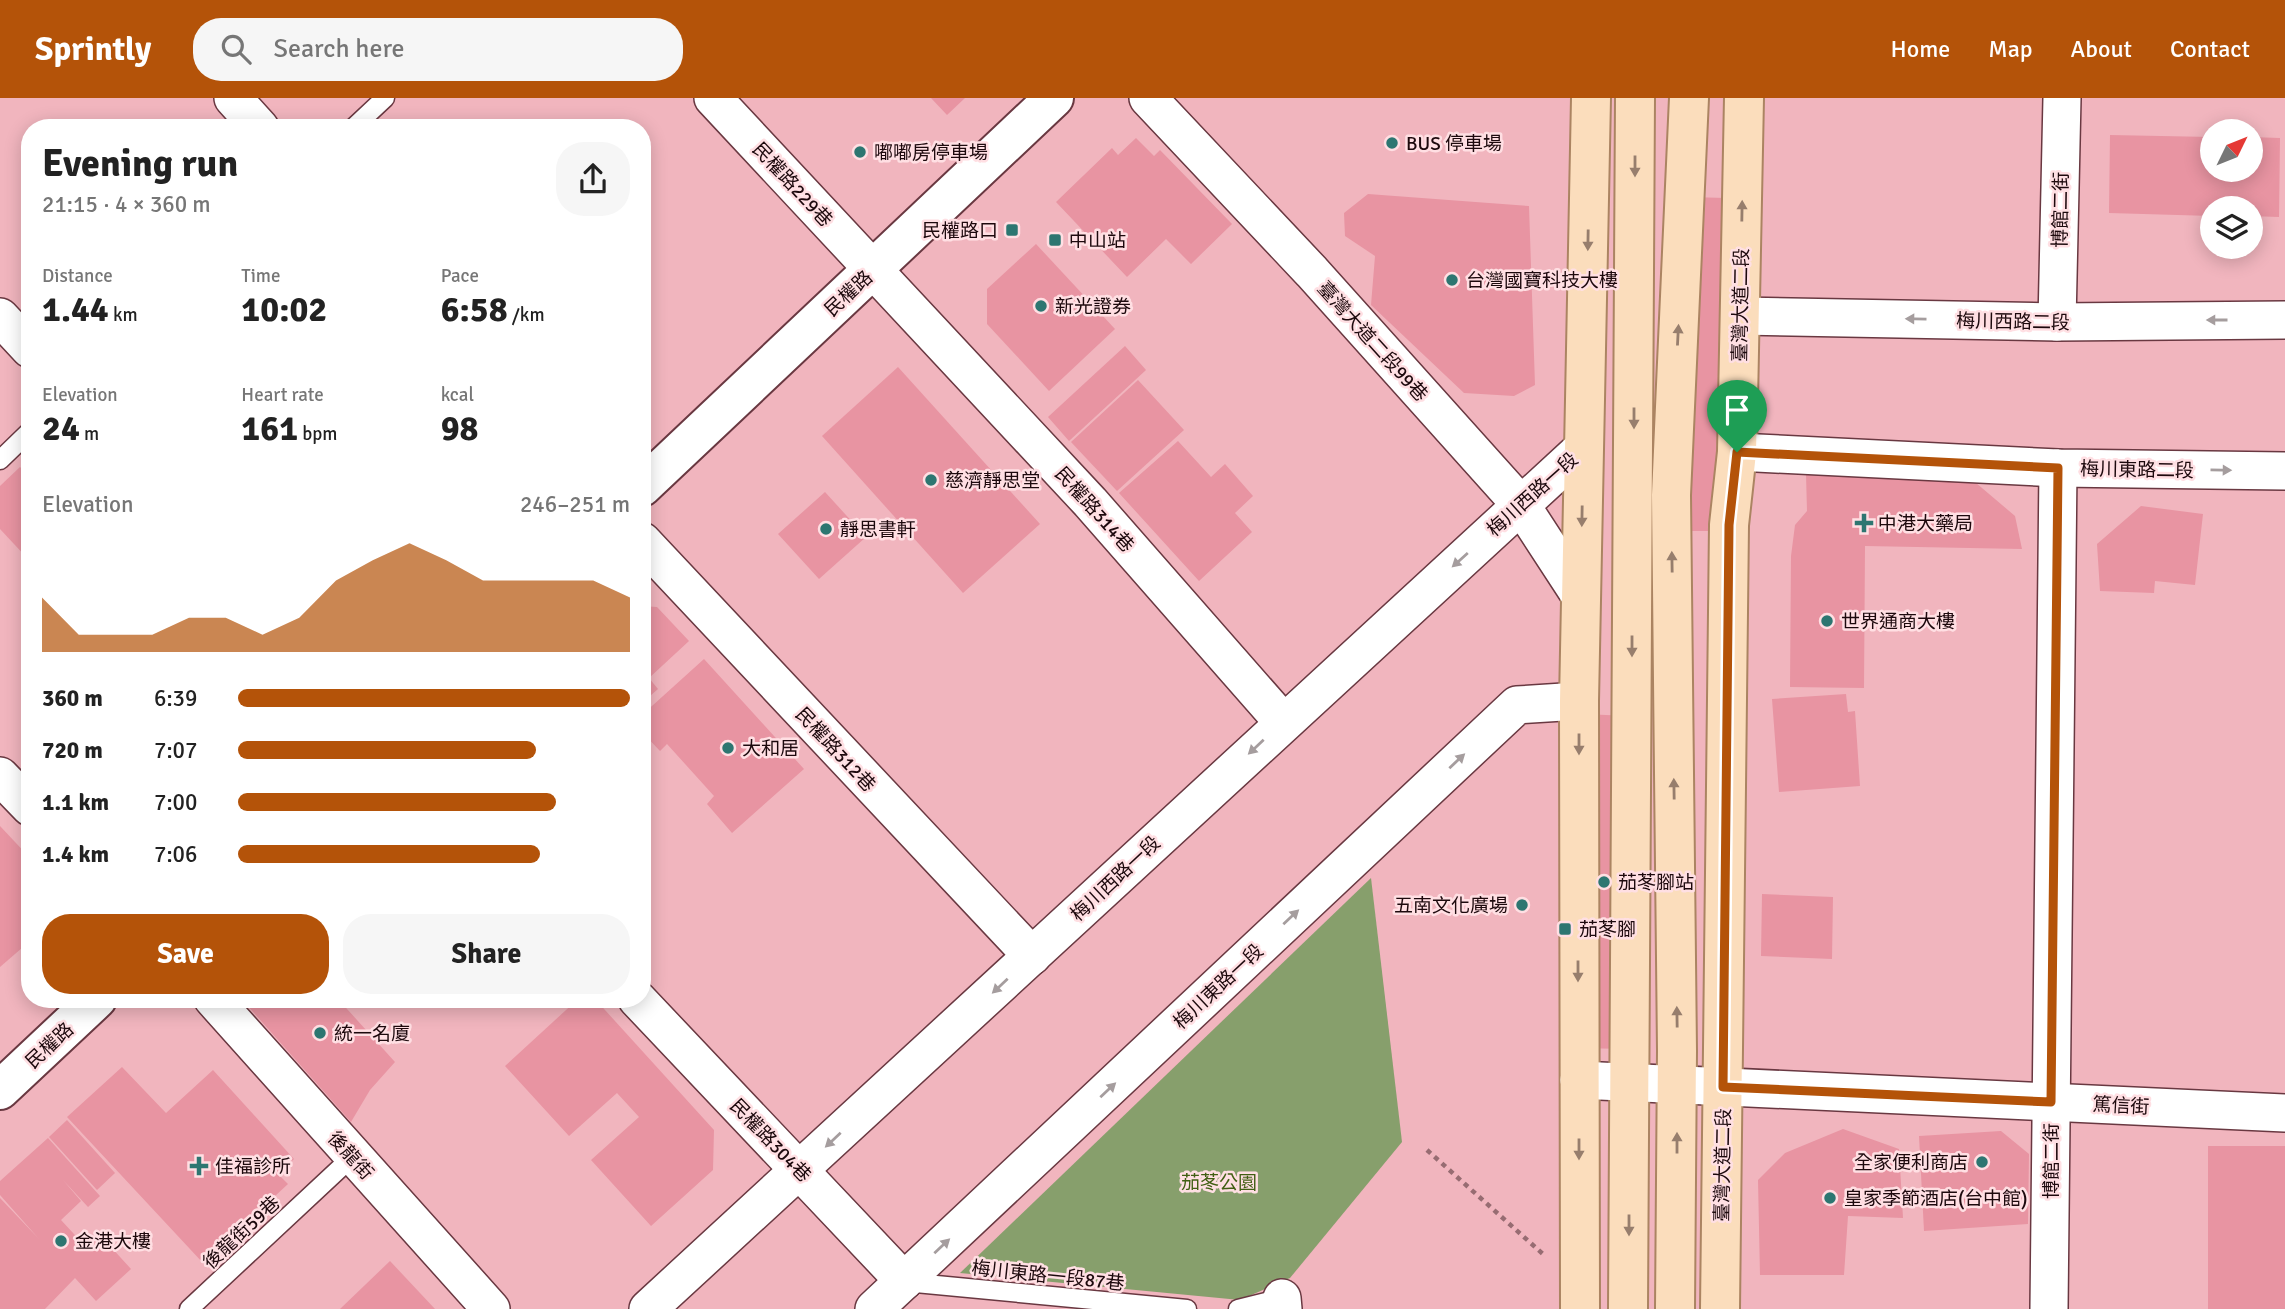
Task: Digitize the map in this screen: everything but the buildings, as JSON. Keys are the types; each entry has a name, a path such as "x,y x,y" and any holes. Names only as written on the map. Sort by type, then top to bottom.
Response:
{"main road":[{"name":"民權路","path":"651,479 1054,98"},
{"path":"1580,1298 1579,701 1591,98"},
{"path":"1628,1309 1635,98"},
{"path":"1675,1309 1677,1085 1671,495 1689,98"},
{"name":"臺灣大道二段","path":"1720,1309 1729,525 1737,452 1744,98"},
{"name":"民權路","path":"0,1090 87,1008"}],"street":[{"path":"233,98 252,119"},
{"name":"民權路229巷","path":"713,98 872,270"},
{"name":"臺灣大道二段99巷","path":"1148,98 1312,272 1521,505 1581,597"},
{"name":"博館二街","path":"2057,322 2062,98"},
{"name":"民權路314巷","path":"872,270 1090,502 1283,722"},
{"name":"梅川西路二段","path":"1740,316 2057,322 2285,320"},
{"path":"0,317 21,339"},
{"name":"梅川西路一段","path":"648,1309 1583,448"},
{"name":"梅川東路二段","path":"1737,452 2058,468 2285,471"},
{"name":"博館二街","path":"2049,1309 2058,468"},
{"name":"民權路312巷","path":"651,551 1032,956"},
{"name":"梅川東路一段","path":"874,1309 1517,705 1579,701"},
{"path":"0,776 21,798"},
{"name":"後龍街","path":"221,1008 491,1309"},
{"name":"民權路304巷","path":"646,1008 904,1281"},
{"name":"篤信街","path":"1578,1080 2285,1113"}],"lane":[{"path":"363,119 385,98"},
{"path":"0,460 21,440"},
{"name":"後龍街59巷","path":"189,1309 352,1157"},
{"name":"梅川東路一段87巷","path":"904,1281 1187,1309"},
{"path":"1238,1309 1282,1303"}],"path":[{"path":"1427,1150 1580,1298"}],"green space":[{"name":"茄苳公園","path":"1371,878 1402,1142 1290,1278 1240,1300 960,1273"}],"place":[{"name":"BUS 停車場","path":"1392,143"},
{"name":"嘟嘟房停車場","path":"860,152"},
{"name":"民權路口","path":"1012,230"},
{"name":"中山站","path":"1055,240"},
{"name":"台灣國寶科技大樓","path":"1452,280"},
{"name":"新光證券","path":"1041,306"},
{"name":"慈濟靜思堂","path":"931,480"},
{"name":"中港大藥局","path":"1864,523"},
{"name":"靜思書軒","path":"826,529"},
{"name":"世界通商大樓","path":"1827,621"},
{"name":"大和居","path":"728,748"},
{"name":"茄苳腳站","path":"1604,882"},
{"name":"五南文化廣場","path":"1522,905"},
{"name":"茄苳腳","path":"1565,929"},
{"name":"統一名廈","path":"320,1033"},
{"name":"全家便利商店","path":"1982,1162"},
{"name":"佳福診所","path":"199,1166"},
{"name":"皇家季節酒店(台中館)","path":"1830,1198"},
{"name":"金港大樓","path":"61,1241"}],"route":[{"path":"1737,452 2058,468 2051,1102 1723,1087 1729,525 1737,452"}]}
